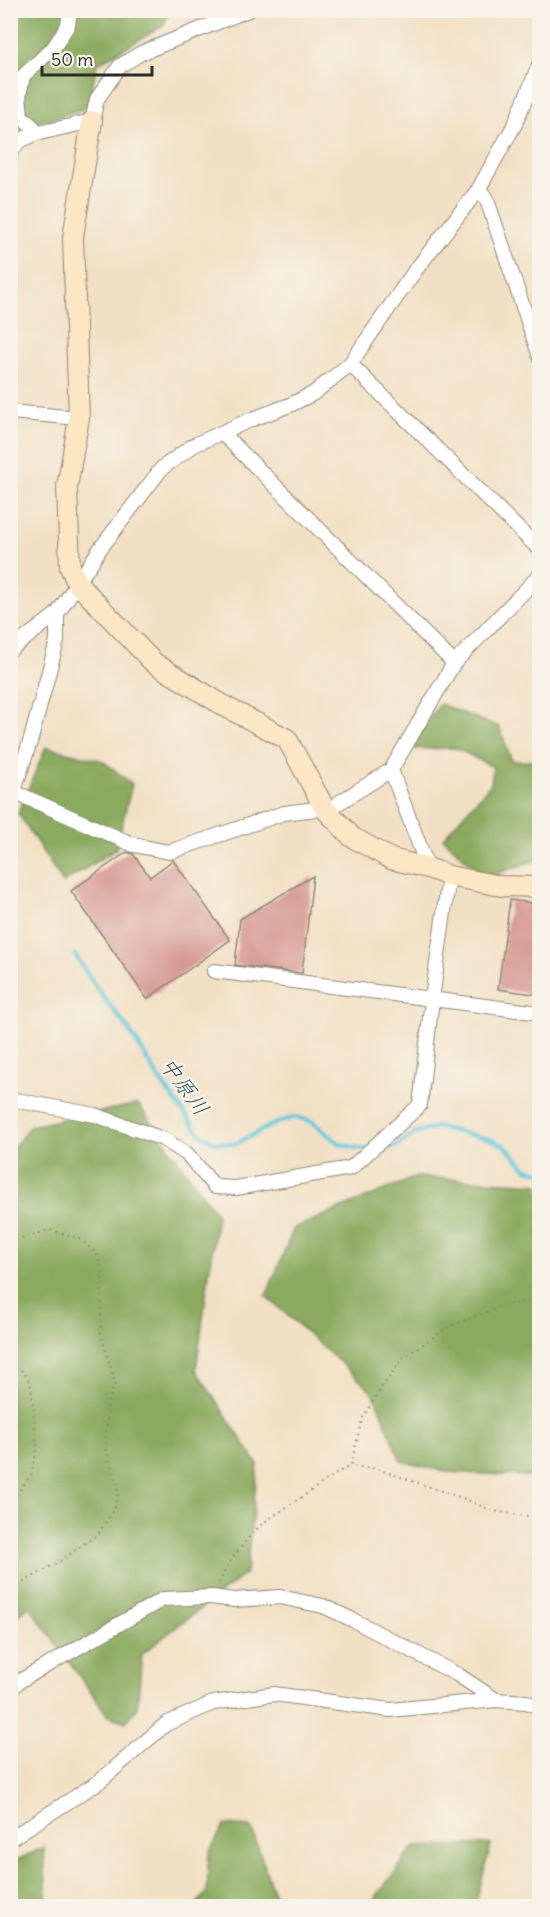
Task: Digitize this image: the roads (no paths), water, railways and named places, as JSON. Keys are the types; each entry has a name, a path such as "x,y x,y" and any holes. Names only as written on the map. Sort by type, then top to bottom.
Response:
{"street":[{"path":"35,134 34,128 21,116 19,95 23,76 54,47 68,25 70,10"},
{"path":"248,10 141,53 120,66 97,99 73,237 78,418 67,488 70,567 77,583 154,663 226,707 287,739 325,809 352,837 391,858 449,876 501,886 540,887"},
{"path":"10,650 57,614 100,549 162,468 194,445 314,393 350,364 414,272 478,190 515,123 540,63"},
{"path":"10,153 15,137 92,121"},
{"path":"478,190 486,197 540,357"},
{"path":"350,364 540,550"},
{"path":"10,412 78,418"},
{"path":"222,433 454,663"},
{"path":"57,614 57,641 31,739 12,797 135,845 169,852 284,813 332,807 391,770 454,663 540,575"},
{"path":"391,770 428,868"},
{"path":"10,1099 95,1115 163,1139 187,1154 215,1187 236,1188 351,1168 420,1105 449,876"},
{"path":"214,971 540,1013"},
{"path":"10,1691 18,1682 163,1599 212,1597 234,1600 280,1597 323,1606 353,1620 458,1675 496,1700"},
{"path":"10,1839 100,1781 166,1724 213,1703 274,1694 390,1710 496,1700 526,1702 540,1707"}],"waterway":[{"name":"中原川","path":"75,955 129,1030 163,1085 200,1134 214,1142 235,1144 272,1125 294,1117 311,1121 340,1144 366,1149"},
{"name":"中原川","path":"377,1148 395,1147 415,1133 437,1127 490,1139 505,1146 527,1169 540,1172"}]}
